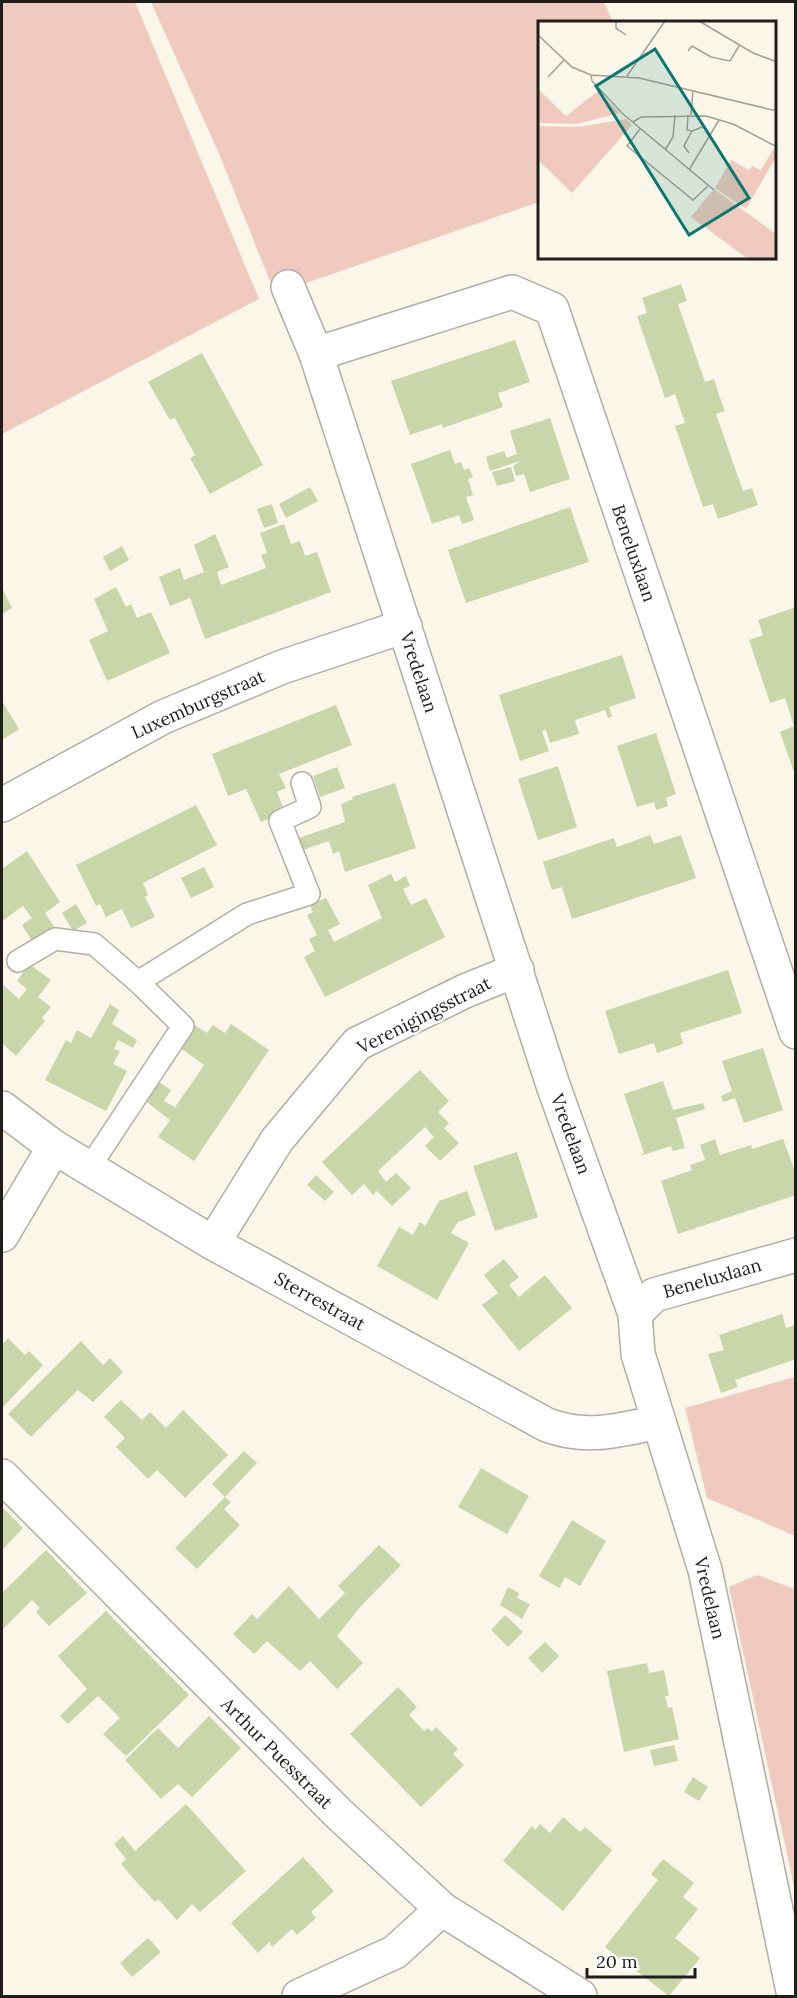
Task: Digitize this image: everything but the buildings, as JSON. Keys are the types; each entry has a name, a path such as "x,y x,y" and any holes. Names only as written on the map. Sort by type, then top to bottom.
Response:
{"street":[{"name":"Vredelaan","path":"288,287 316,354 553,1085 635,1314 638,1354 705,1570 794,1996"},
{"name":"Beneluxlaan","path":"316,354 512,292 552,309 795,1032"},
{"name":"Luxemburgstraat","path":"2,805 162,717 282,667 405,626"},
{"name":"Verenigingsstraat","path":"213,1243 277,1140 357,1044 465,992 517,970"},
{"name":"Sterrestraat","path":"2,1108 54,1147 213,1243 547,1425 566,1432 592,1435 659,1422"},
{"path":"2,1235 54,1147"},
{"name":"Beneluxlaan","path":"635,1314 654,1295 795,1255"},
{"name":"Arthur Puesstraat","path":"2,1476 339,1814 442,1909 580,1996"},
{"path":"298,1996 395,1952 442,1909"}],"lane":[{"path":"138,982 247,914 309,894 280,821 310,807 302,783"},
{"path":"18,961 55,939 94,944 138,982 183,1026 89,1168"}],"shaded area":[{"path":"2,2 135,2 259,299 2,434"},
{"path":"151,2 604,2 613,21 538,21 538,202 275,294 220,156"},
{"path":"796,1377 795,1536 707,1498 685,1408"},
{"path":"757,1575 795,1589 795,1891 729,1587"}]}
